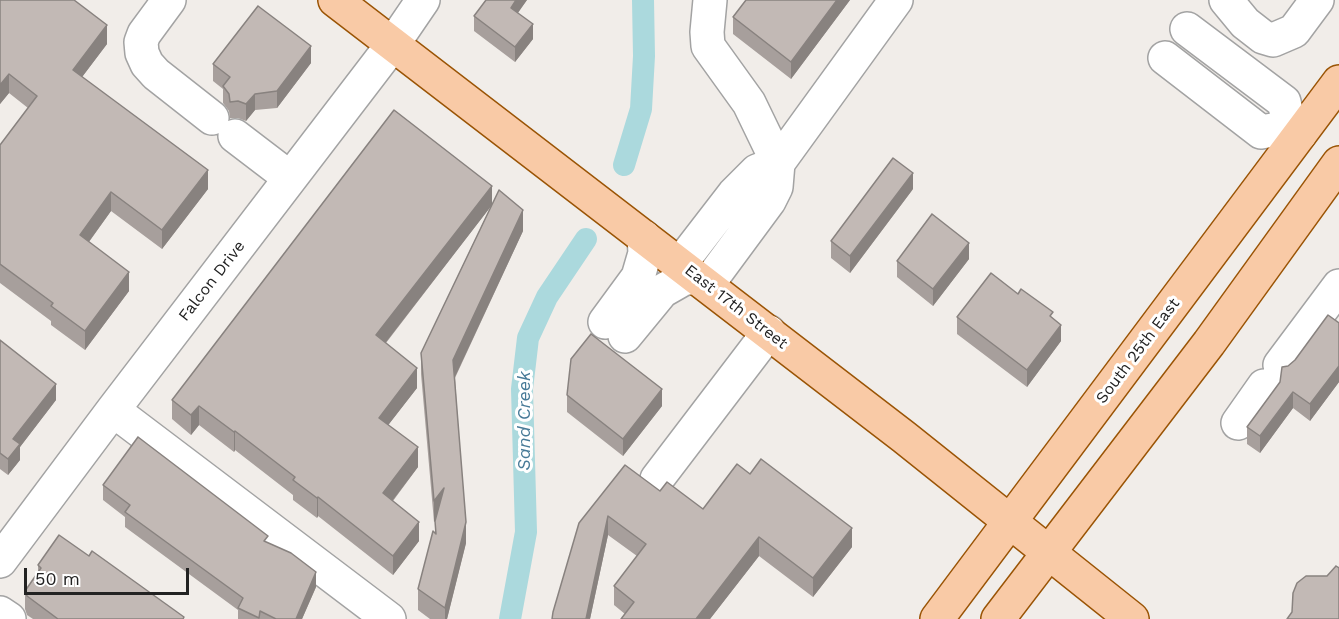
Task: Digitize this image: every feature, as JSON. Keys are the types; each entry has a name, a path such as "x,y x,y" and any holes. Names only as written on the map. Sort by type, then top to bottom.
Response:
{"main road":[{"name":"East 17th Street","path":"335,0 769,332 1011,521 1132,619"},
{"name":"South 25th East","path":"936,619 1011,521 1295,130 1339,82"},
{"path":"998,619 1209,343 1339,164"}],"street":[{"path":"169,0 144,34 141,42 142,53 147,64 156,74 290,178"},
{"name":"Falcon Drive","path":"0,561 393,45 423,0"},
{"path":"710,0 708,46 749,103 778,163"},
{"path":"644,237 645,253 638,277 615,329 662,291 694,275 734,194 757,171 778,163 896,0"},
{"path":"1226,0 1245,23 1263,37 1273,40 1294,31 1316,0"},
{"path":"1232,0 1280,17 1294,17 1305,12 1316,0"},
{"path":"1165,58 1261,132 1295,130 1284,102 1186,29"},
{"path":"1238,423 1339,286"},
{"path":"657,479 769,332"},
{"path":"113,410 389,619"},
{"path":"0,613 9,619"}],"building":[{"path":"0,0 74,0 107,25 73,70 208,170 162,230 111,192 80,235 129,272 85,331 51,306 53,303 0,264 0,145 37,96 9,74 0,85"},
{"path":"486,0 516,0 511,8 533,24 515,47 474,16"},
{"path":"746,0 837,0 791,62 733,17"},
{"path":"258,6 311,46 277,91 255,94 246,104 238,101 230,102 229,94 223,86 230,77 213,64"},
{"path":"394,110 492,186 376,335 417,368 379,418 418,447 383,493 419,522 393,556 293,480 295,477 235,431 199,406 191,415 172,400"},
{"path":"893,158 913,173 850,256 831,241"},
{"path":"499,190 523,210 453,360 466,522 445,608 418,589 433,531 436,534 435,521 444,488 434,501 421,353"},
{"path":"932,214 969,243 933,289 897,261"},
{"path":"991,273 1018,294 1021,289 1053,312 1050,316 1061,325 1027,370 957,317"},
{"path":"1328,315 1339,323 1339,366 1310,404 1293,392 1260,436 1247,427 1280,382 1282,367 1288,366 1295,360"},
{"path":"591,334 662,389 623,439 567,395 571,359"},
{"path":"0,340 56,384 13,439 20,444 8,459 0,453"},
{"path":"138,437 268,536 264,541 291,553 316,572 296,619 276,619 260,611 259,618 238,608 243,598 125,512 130,505 103,485"},
{"path":"761,459 852,528 813,578 759,537 696,619 621,619 634,602 614,586 646,544 608,516 586,619 552,619 579,523 625,465 660,491 667,482 703,509 737,464 750,474"},
{"path":"59,535 89,556 92,551 184,617 183,619 58,619 27,596 25,591 41,568 38,565"},
{"path":"1336,566 1339,568 1339,619 1287,619 1292,612 1293,593 1297,583 1306,576 1327,576"}],"waterway":[{"name":"Sand Creek","path":"624,165 641,109 644,56 643,0"},
{"name":"Sand Creek","path":"510,619 526,532 522,389 528,338 547,297 586,239"}]}
